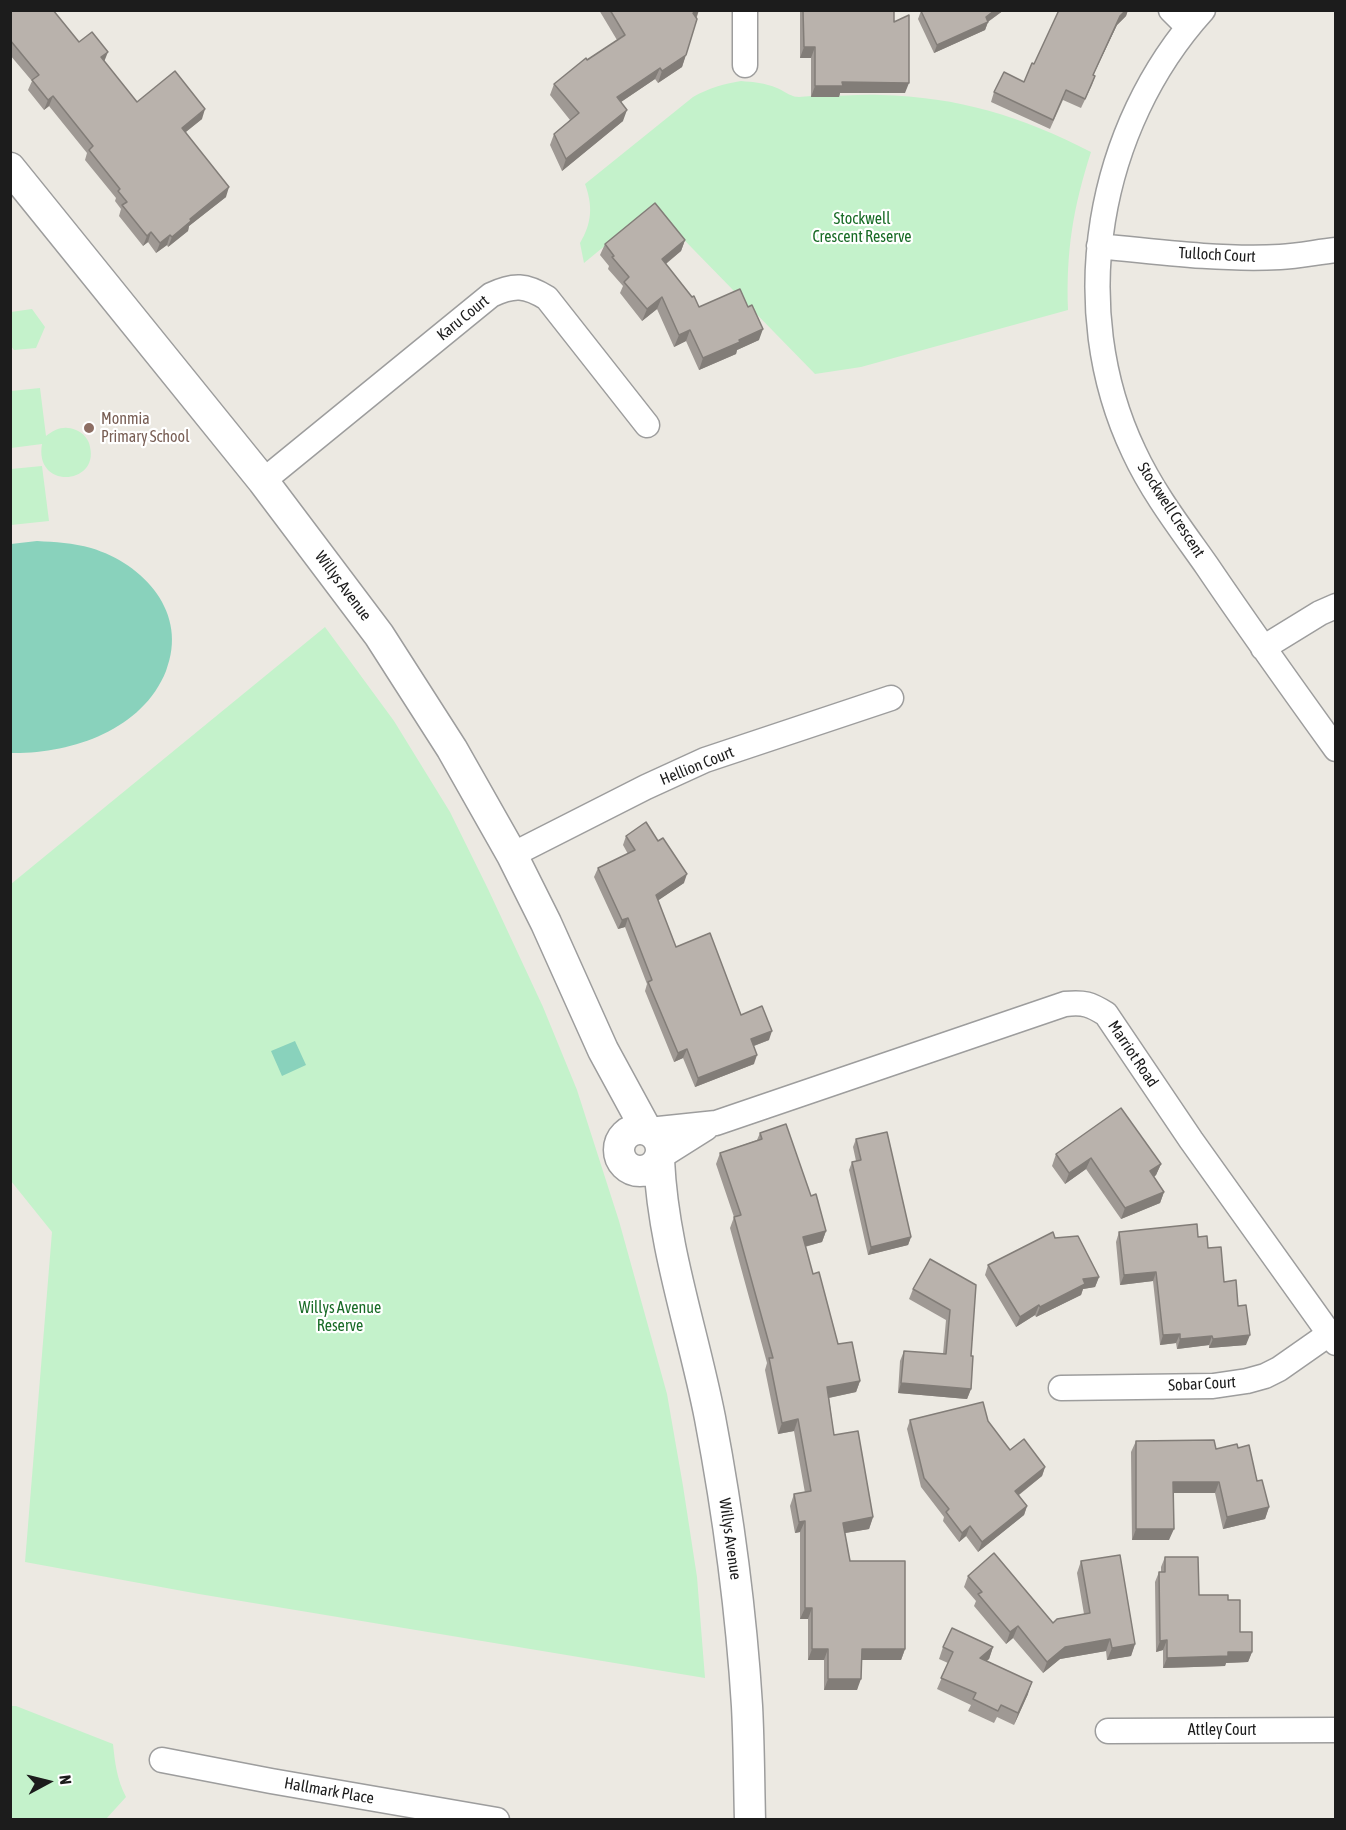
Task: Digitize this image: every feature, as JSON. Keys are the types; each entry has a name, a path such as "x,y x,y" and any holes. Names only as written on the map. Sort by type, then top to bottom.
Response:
{"street":[{"path":"744,66 745,10"},
{"path":"1170,10 1196,19"},
{"name":"Stockwell Crescent","path":"1196,19 1149,85 1122,143 1108,193 1099,246 1096,304 1101,343 1118,413 1133,451 1155,491 1335,749"},
{"name":"Willys Avenue","path":"10,168 263,481 379,635 452,749 512,855 546,923 603,1050 653,1144 673,1264 709,1414 722,1481 741,1631 747,1708 750,1820"},
{"name":"Tulloch Court","path":"1099,246 1207,256 1258,258 1335,250"},
{"name":"Karu Court","path":"263,481 491,295 514,287 532,289 547,298 647,425"},
{"path":"1263,648 1335,606"},
{"name":"Hellion Court","path":"512,855 646,787 705,760 891,698"},
{"name":"Marriot Road","path":"653,1144 1065,1004 1079,1002 1092,1005 1106,1014 1191,1140 1332,1338"},
{"name":"Willys Avenue","path":"603,1050 625,1157 643,1189 673,1264"},
{"path":"625,1157 627,1133 639,1128 653,1144"},
{"name":"Sobar Court","path":"1061,1388 1213,1386 1247,1381 1279,1370 1332,1338"},
{"name":"Attley Court","path":"1108,1731 1335,1730"},
{"name":"Hallmark Place","path":"162,1760 497,1820"}],"green space":[{"name":"Stockwell Crescent Reserve","path":"741,81 768,85 797,97 880,95 963,104 1040,128 1091,152 1072,230 1068,268 1068,310 861,367 815,374 652,207 584,263 580,243 590,214 585,184 693,97 716,87"},
{"path":"32,309 45,327 36,348 14,350 11,346 11,312"},
{"path":"40,388 46,436 56,430 68,428 81,433 88,441 90,460 85,469 77,475 66,477 56,475 47,469 42,459 42,444 11,448 11,391"},
{"path":"42,466 49,521 11,525 11,469"},
{"path":"37,541 91,548 128,566 157,594 166,611 171,630 172,650 166,671 155,692 122,724 80,743 57,749 11,753 11,544"},
{"name":"Willys Avenue Reserve","path":"325,627 394,721 450,812 543,1007 577,1090 619,1221 667,1394 697,1577 705,1678 199,1594 25,1562 52,1232 11,1181 11,884"},
{"path":"295,1041 306,1065 282,1076 271,1051"},
{"path":"11,1706 113,1744 118,1778 126,1797 106,1819 11,1819"}],"building":[{"path":"10,10 53,10 79,42 92,32 108,52 101,57 137,102 175,71 205,109 182,128 229,187 172,237 170,235 160,243 151,232 147,236 122,205 127,202 118,191 120,189 89,150 93,146 53,96 48,100 32,80 39,75 10,40"},
{"path":"610,10 697,10 693,13 697,19 686,55 662,71 660,68 617,97 627,110 566,159 554,134 579,113 554,84 586,58 587,60 625,35"},
{"path":"803,10 894,10 894,22 909,15 909,83 842,82 843,86 815,86 815,47 804,47"},
{"path":"995,10 986,17 988,22 937,45 921,11"},
{"path":"1059,10 1126,10 1120,16 1093,75 1095,76 1085,99 1066,90 1053,120 994,92 1004,72 1024,82"},
{"path":"655,203 685,240 662,259 692,297 694,296 699,307 740,289 748,307 752,305 763,329 703,358 690,330 679,335 662,297 647,309 624,282 629,277 612,257 614,256 605,244"},
{"path":"646,822 658,841 663,838 687,874 656,895 676,947 710,933 741,1015 762,1006 772,1031 751,1039 757,1055 698,1078 687,1049 678,1053 648,982 652,980 628,918 622,920 598,868 635,850 626,836"},
{"path":"1121,1108 1161,1164 1150,1171 1164,1192 1125,1208 1091,1158 1069,1173 1056,1154"},
{"path":"786,1124 811,1196 816,1194 826,1231 803,1237 813,1274 819,1272 838,1344 852,1342 860,1381 827,1387 834,1435 858,1431 873,1517 843,1523 850,1561 905,1561 905,1649 862,1649 861,1679 828,1679 828,1649 812,1649 812,1608 805,1608 805,1521 799,1522 794,1494 811,1491 798,1419 782,1423 769,1358 773,1358 734,1217 741,1215 720,1153 762,1139 760,1133"},
{"path":"887,1132 911,1237 871,1247 852,1162 861,1160 856,1139"},
{"path":"1197,1224 1198,1237 1207,1236 1208,1248 1221,1247 1224,1282 1236,1280 1238,1306 1246,1305 1250,1335 1213,1339 1212,1336 1180,1339 1180,1334 1163,1335 1156,1272 1124,1275 1119,1232"},
{"path":"1053,1232 1055,1238 1078,1236 1099,1277 1083,1279 1085,1284 1040,1307 1039,1305 1020,1317 988,1265"},
{"path":"930,1259 976,1285 971,1389 901,1383 904,1351 946,1354 950,1310 913,1289"},
{"path":"983,1402 988,1421 1010,1450 1024,1439 1045,1467 1015,1491 1027,1506 982,1542 970,1526 962,1533 946,1512 949,1509 924,1478 910,1420"},
{"path":"1214,1440 1216,1449 1237,1444 1238,1448 1249,1445 1257,1481 1262,1480 1269,1507 1227,1517 1219,1482 1173,1482 1174,1529 1136,1529 1136,1441"},
{"path":"994,1553 1053,1623 1057,1619 1090,1613 1081,1561 1120,1555 1135,1644 1112,1648 1110,1639 1065,1647 1047,1662 1018,1626 1010,1632 978,1594 982,1592 968,1576"},
{"path":"1165,1557 1198,1557 1199,1595 1228,1595 1228,1600 1240,1600 1240,1632 1252,1632 1252,1652 1228,1652 1228,1656 1167,1658 1167,1640 1160,1641 1159,1572 1165,1572"},
{"path":"952,1628 993,1647 980,1658 1032,1682 1018,1713 1001,1705 998,1711 973,1699 976,1693 941,1678 953,1652 943,1647"}],"place":[{"name":"Monmia Primary School","path":"89,428"}]}
